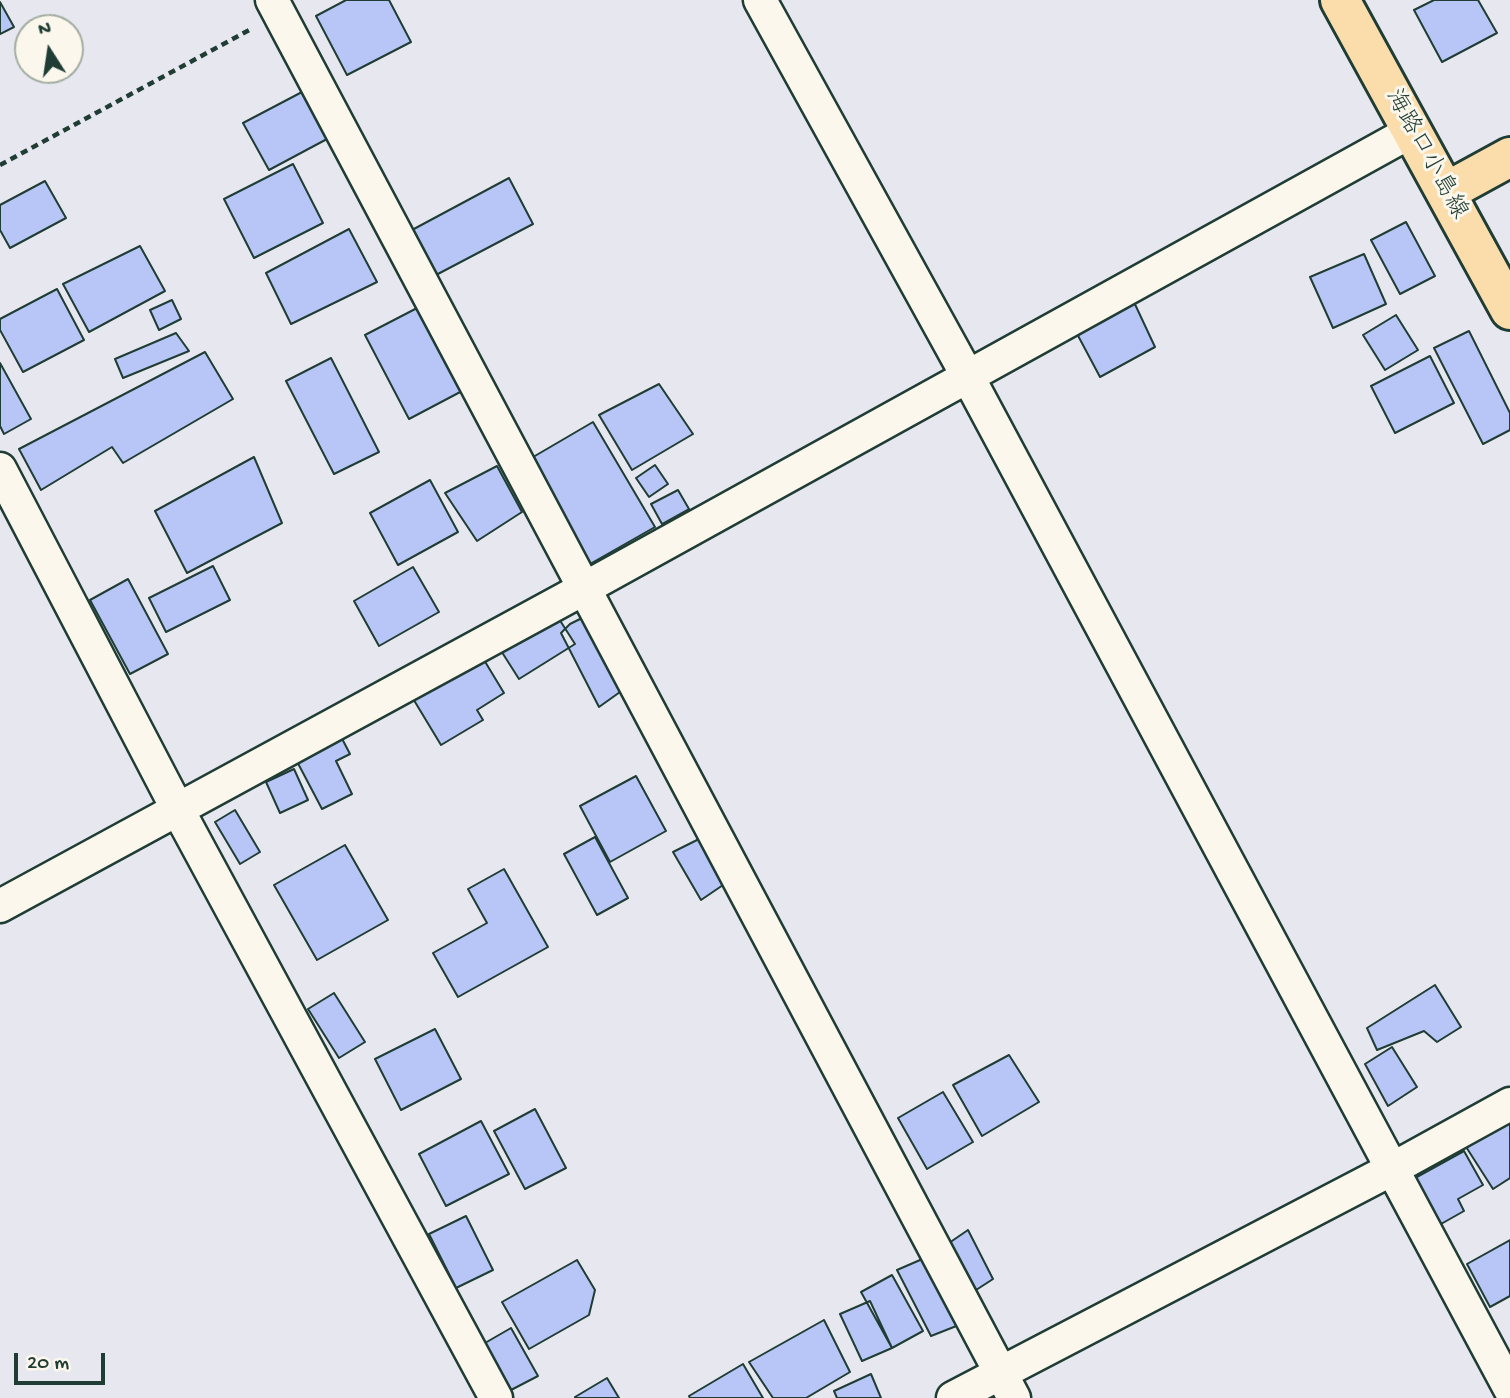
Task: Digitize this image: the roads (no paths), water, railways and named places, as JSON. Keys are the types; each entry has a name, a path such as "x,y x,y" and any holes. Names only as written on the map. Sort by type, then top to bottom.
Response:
{"main road":[{"name":"海路口小島線","path":"1340,0 1510,310"},
{"path":"1446,192 1510,157"}],"street":[{"path":"760,0 967,375 1510,1389"},
{"path":"276,7 1008,1385"},
{"path":"0,906 585,588 1412,131"},
{"path":"0,469 178,810 496,1398"},
{"path":"953,1398 1008,1385 1510,1104"}]}
